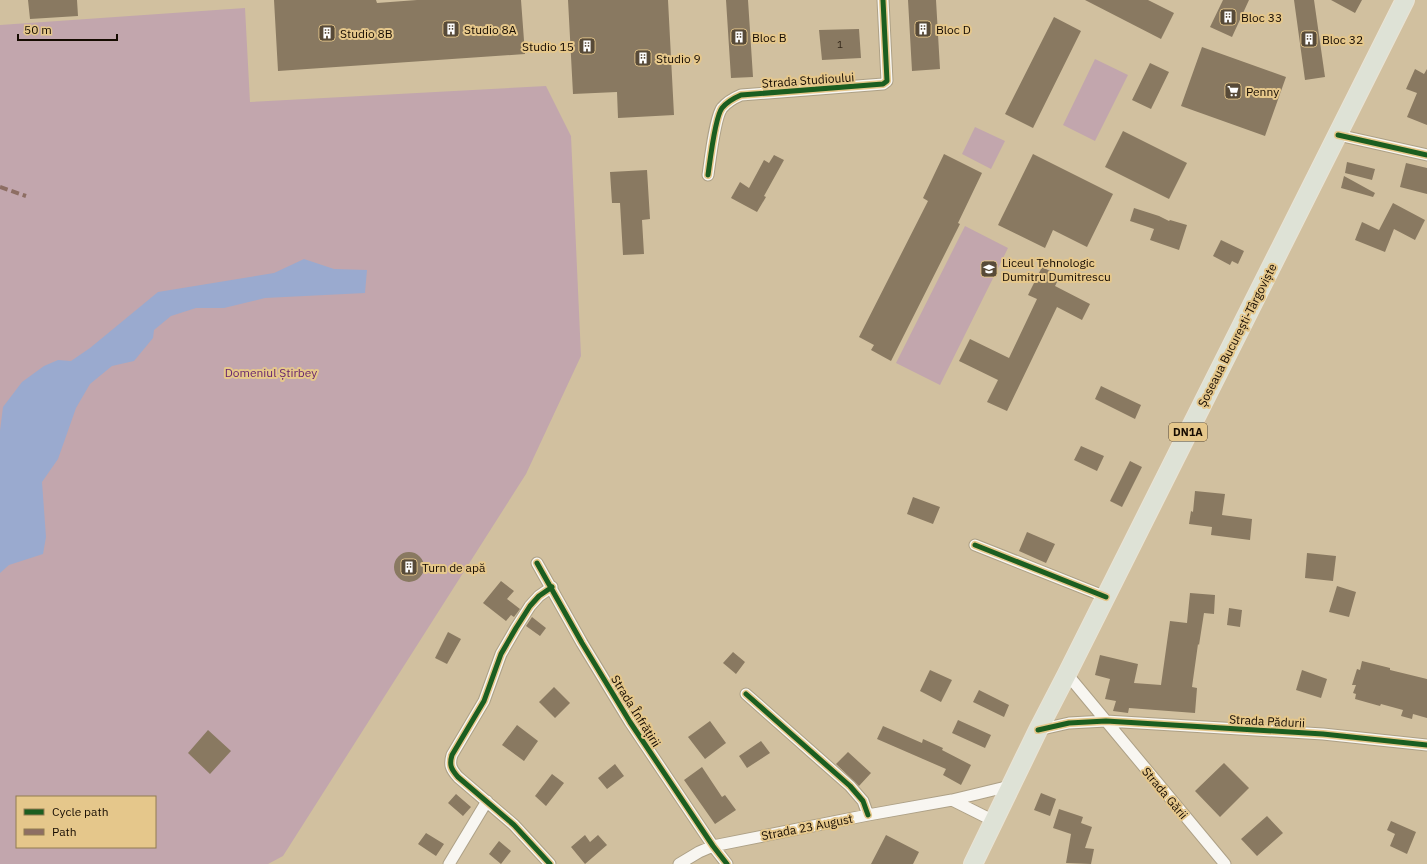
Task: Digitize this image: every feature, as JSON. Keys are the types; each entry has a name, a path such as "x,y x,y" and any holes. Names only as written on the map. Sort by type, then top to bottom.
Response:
{"main road":[{"name":"Șoseaua București-Târgoviște","path":"973,864 1038,730 1405,0"}],"street":[{"name":"Strada Studioului","path":"708,175 718,117 722,108 731,100 741,95 883,84 887,81 883,0"},
{"path":"1338,135 1427,155"},
{"path":"975,546 1106,597"},
{"name":"Strada Înfrățirii","path":"537,563 630,722 713,846 728,864"},
{"path":"550,864 514,825 458,777 452,770 450,762 452,755 484,701 501,654 516,628 530,606 539,596 552,587"},
{"name":"Strada Gării","path":"1067,674 1225,864"},
{"path":"746,694 834,770 862,801 868,815"},
{"name":"Strada Pădurii","path":"1038,730 1069,723 1106,721 1323,734 1427,745"},
{"name":"Strada 23 August","path":"679,864 699,852 713,846 952,800 1010,786"},
{"path":"952,800 994,821"},
{"path":"449,864 487,801"}],"green space":[{"name":"Domeniul Știrbey","path":"245,8 250,102 546,86 571,136 581,356 526,474 283,856 268,864 0,864 0,25"},
{"path":"1095,59 1128,75 1095,141 1063,125"},
{"path":"975,127 1005,141 991,169 962,154"},
{"path":"965,226 1008,248 940,385 896,363"}],"water":[{"path":"304,259 334,269 367,270 365,293 265,298 224,308 196,308 171,316 154,330 153,338 134,361 112,366 90,384 76,408 58,459 42,482 46,537 43,554 9,565 0,573 0,431 3,407 22,382 44,366 58,360 71,361 90,348 158,292 274,273"}],"building":[{"path":"28,0 77,0 78,16 30,19"},
{"path":"274,0 376,0 377,3 417,0 521,0 525,54 278,71"},
{"name":"Studio 9","path":"568,0 668,0 674,115 618,118 617,92 573,94"},
{"name":"Bloc B","path":"726,0 748,0 753,77 731,78"},
{"name":"Bloc D","path":"908,0 936,0 940,69 912,71"},
{"path":"1085,0 1148,0 1174,13 1161,39"},
{"name":"Bloc 33","path":"1223,0 1249,0 1232,37 1210,27"},
{"name":"Bloc 32","path":"1294,0 1314,0 1325,77 1305,80"},
{"path":"1331,0 1362,0 1355,13"},
{"path":"1054,17 1081,31 1033,128 1005,114"},
{"path":"859,29 861,58 822,60 819,30"},
{"name":"Penny","path":"1202,47 1286,77 1265,136 1181,106"},
{"path":"1150,63 1169,72 1151,109 1132,100"},
{"path":"1415,69 1424,74 1427,69 1427,125 1407,117 1417,93 1406,89"},
{"path":"1123,131 1187,163 1169,199 1105,167"},
{"path":"944,154 982,173 958,223 960,224 891,361 871,350 874,345 859,337 928,201 923,198"},
{"path":"1033,154 1113,194 1087,247 1053,230 1045,248 998,225"},
{"path":"774,155 784,160 757,212 731,198 740,182 749,188 764,160 769,163"},
{"path":"1347,162 1375,169 1372,180 1345,173"},
{"path":"1406,163 1427,168 1427,194 1400,187"},
{"path":"647,170 650,219 642,220 644,254 623,255 620,203 612,203 610,172"},
{"path":"1344,176 1375,193 1373,197 1341,188"},
{"path":"1393,203 1425,220 1415,240 1394,229 1385,252 1355,240 1362,222 1379,230"},
{"path":"1134,208 1159,216 1169,221 1187,225 1179,250 1150,240 1154,229 1130,221"},
{"path":"1221,240 1244,251 1238,264 1232,261 1230,265 1213,256"},
{"path":"1042,267 1060,276 1055,286 1090,304 1082,320 1057,307 1007,411 987,402 998,380 959,361 970,339 1009,358 1037,299 1028,295"},
{"path":"1101,386 1141,405 1135,419 1095,399"},
{"path":"1081,446 1104,456 1097,471 1074,460"},
{"path":"1130,461 1142,467 1122,507 1110,501"},
{"path":"1195,491 1225,494 1222,515 1252,519 1250,540 1211,535 1212,527 1189,524 1191,511 1193,512"},
{"path":"913,497 940,507 933,524 907,514"},
{"path":"1027,532 1055,544 1046,563 1019,551"},
{"name":"Turn de apă","path":"409,552 419,557 424,567 419,577 409,582 399,577 394,567 399,557"},
{"path":"1307,553 1336,556 1333,581 1305,578"},
{"path":"501,581 514,591 507,599 520,609 514,617 511,615 506,621 483,603"},
{"path":"1337,586 1356,592 1349,617 1329,612"},
{"path":"1190,593 1215,595 1214,614 1204,613 1199,645 1198,644 1192,687 1197,688 1195,713 1129,708 1128,713 1113,711 1116,701 1105,699 1110,679 1095,675 1100,655 1138,664 1134,683 1161,685 1170,621 1187,623"},
{"path":"1229,608 1242,610 1240,627 1227,625"},
{"path":"532,617 546,628 540,636 526,626"},
{"path":"448,632 461,639 447,664 435,658"},
{"path":"733,652 745,662 736,674 723,663"},
{"path":"1362,661 1390,668 1390,670 1427,679 1427,718 1413,714 1412,719 1401,716 1403,710 1381,704 1380,706 1355,699 1356,694 1353,693 1356,685 1352,685 1357,669 1360,670"},
{"path":"930,670 952,680 941,702 920,691"},
{"path":"1302,670 1327,679 1321,698 1296,690"},
{"path":"554,687 570,703 555,718 539,702"},
{"path":"979,690 1009,705 1004,717 973,702"},
{"path":"958,720 991,735 985,748 952,733"},
{"path":"710,721 726,743 705,759 688,737"},
{"path":"517,725 538,741 524,761 502,745"},
{"path":"883,726 922,743 923,739 943,748 942,750 971,765 961,785 943,775 946,769 877,739"},
{"path":"208,730 231,751 210,774 188,753"},
{"path":"761,741 770,753 747,768 739,756"},
{"path":"848,752 871,773 859,786 836,764"},
{"path":"1224,763 1249,788 1220,817 1195,791"},
{"path":"615,764 624,776 607,789 598,778"},
{"path":"702,767 722,797 725,795 736,810 715,824 684,780"},
{"path":"552,774 564,783 546,806 535,796"},
{"path":"1041,793 1056,799 1050,816 1034,810"},
{"path":"456,794 471,807 463,816 448,803"},
{"path":"1059,809 1083,817 1081,823 1092,827 1085,848 1094,849 1091,864 1066,863 1071,834 1053,828"},
{"path":"1267,816 1283,833 1257,856 1241,839"},
{"path":"1391,821 1416,832 1407,854 1390,846 1395,834 1387,830"},
{"path":"426,833 444,844 436,856 418,844"},
{"path":"585,835 590,842 598,835 607,845 585,864 571,847"},
{"path":"886,835 919,852 913,864 871,864"},
{"path":"499,841 511,851 501,864 489,854"}],"marked path":[{"path":"0,187 26,196"}],"cycle path":[{"path":"708,175 719,113 728,102 736,97 741,95 883,84 887,81 883,0"},
{"path":"1338,135 1427,155"},
{"path":"975,545 1106,597"},
{"path":"537,563 582,643 630,722 713,846 727,864"},
{"path":"550,864 514,825 458,777 452,769 451,762 452,755 484,701 501,654 516,628 530,606 539,596 552,587"},
{"path":"746,694 850,786 863,801 868,815"},
{"path":"1038,730 1069,723 1106,721 1323,734 1427,745"}],"place":[{"name":"Bloc 33","path":"1228,17"},
{"name":"Studio 8A","path":"451,29"},
{"name":"Bloc D","path":"923,29"},
{"name":"Studio 8B","path":"327,33"},
{"name":"Bloc B","path":"739,37"},
{"name":"Bloc 32","path":"1309,39"},
{"name":"Studio 15","path":"587,46"},
{"name":"Studio 9","path":"643,58"},
{"name":"Penny","path":"1233,91"},
{"name":"Liceul Tehnologic Dumitru Dumitrescu","path":"989,269"},
{"name":"Turn de apă","path":"409,567"}]}
